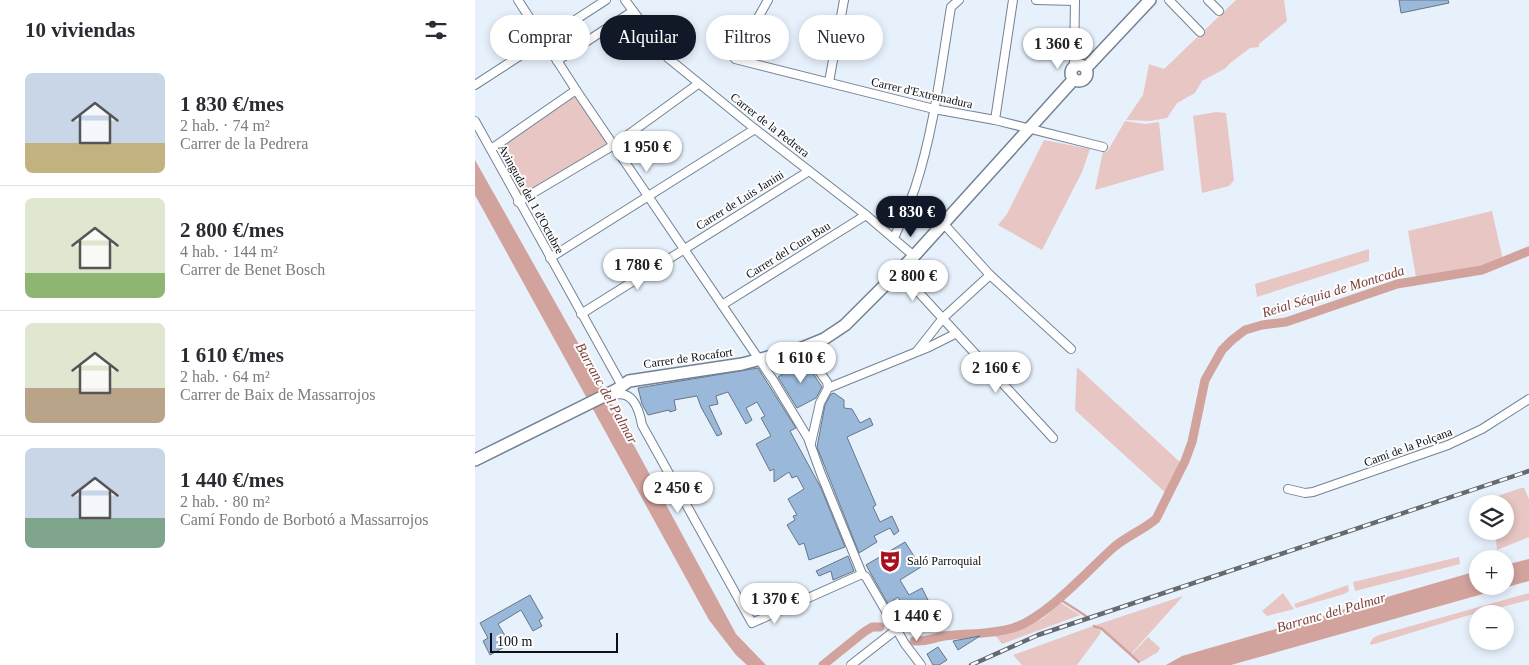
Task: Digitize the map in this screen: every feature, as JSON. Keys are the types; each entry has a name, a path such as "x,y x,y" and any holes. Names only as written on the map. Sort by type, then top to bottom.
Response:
{"street":[{"path":"517,0 527,15"},
{"path":"582,15 606,0"},
{"name":"Carrer de la Pedrera","path":"625,0 668,58 755,129 866,214 914,256"},
{"name":"Carrer d'Extremadura","path":"768,0 735,59 934,109 995,120 1103,147"},
{"path":"829,82 844,0"},
{"path":"894,238 914,190 934,109 951,7 959,0"},
{"path":"995,120 1013,0"},
{"path":"1036,0 1075,1 1074,62 1081,67 1150,0"},
{"path":"1169,0 1200,32"},
{"path":"1208,0 1219,11"},
{"path":"633,11 557,61 758,358 811,443 821,474 862,574 866,577 905,644 921,665"},
{"path":"475,84 512,60"},
{"name":"Carrer de Rocafort","path":"475,460 637,379 725,368 803,348 824,339 845,325 914,256 1074,79 1081,81 1085,78 1087,74 1081,67"},
{"path":"518,202 614,145 698,84"},
{"path":"491,150 576,90"},
{"name":"Avinguda del 1 d'Octubre","path":"475,121 581,314 618,389"},
{"path":"550,258 755,129"},
{"name":"Carrer de Luis Janini","path":"581,314 809,171"},
{"name":"Carrer del Cura Bau","path":"721,305 866,214"},
{"path":"943,224 989,275 1071,349"},
{"path":"899,271 943,318 955,334 1053,438"},
{"path":"917,352 943,318 989,275"},
{"path":"828,388 917,352 955,334"},
{"path":"803,348 827,382 828,388 820,403 811,443"},
{"path":"618,389 636,403 640,410 642,425 752,622 862,574"},
{"name":"Camí de la Polçana","path":"1287,489 1305,494 1313,492 1448,445 1482,429 1529,399"},
{"path":"851,665 897,630"}],"shaded area":[{"path":"1236,0 1284,0 1287,21 1259,44 1259,47 1250,48 1226,68 1202,81 1195,93 1177,103 1167,118 1150,121 1126,120 1143,95 1149,64 1164,69"},
{"path":"577,90 612,145 519,200 493,150"},
{"path":"1216,112 1226,113 1234,180 1229,186 1202,193 1193,116"},
{"path":"1125,121 1145,124 1159,122 1164,170 1095,190 1103,151 1107,152"},
{"path":"1044,140 1090,149 1082,172 1042,250 998,225 1007,214"},
{"path":"475,160 590,364 736,634 766,665 747,665 736,655 709,620 475,195"},
{"path":"1492,211 1503,260 1488,265 1416,277 1408,231"},
{"path":"1369,249 1369,261 1257,297 1255,284"},
{"path":"1077,367 1182,464 1167,494 1075,410"},
{"path":"1524,488 1529,499 1529,537 1497,550 1496,540 1514,540 1514,495 1501,495"},
{"path":"1459,557 1460,564 1355,591 1353,582"},
{"path":"1529,559 1529,581 1514,585 1514,563"},
{"path":"1469,573 1469,595 1479,595 1231,665 1166,665 1182,656"},
{"path":"1348,585 1349,591 1344,594 1296,608 1294,604"},
{"path":"1283,593 1294,609 1267,616 1262,611"},
{"path":"1529,593 1529,600 1509,605 1486,605"},
{"path":"1183,596 1131,654 1096,625"},
{"path":"1061,603 1080,615 1002,644 995,635 1016,630 1042,619"},
{"path":"1469,610 1469,615 1371,645 1370,643 1373,638"},
{"path":"1093,626 1101,631 1100,634 1077,665 1022,665 1013,655"},
{"path":"1148,637 1160,648 1158,652 1141,662 1132,654"}],"building":[{"path":"1399,0 1448,0 1449,3 1401,13"},
{"path":"804,360 822,387 816,398 797,408 778,377"},
{"path":"758,368 796,428 790,431 821,488 845,547 809,560 804,543 799,545 787,525 795,520 793,516 797,515 788,499 804,489 797,476 792,478 789,472 774,482 774,469 770,471 756,444 771,436 761,418 765,416 757,402 746,408 752,420 746,424 728,392 716,396 718,404 709,406 722,434 717,436 697,396 674,400 676,410 648,415 642,404 638,388"},
{"path":"834,393 844,400 844,408 852,409 860,423 870,418 873,425 847,437 876,505 873,507 880,522 892,516 899,531 894,535 890,528 874,536 877,542 859,553 817,447 825,405 831,394"},
{"path":"905,542 921,567 900,580 909,595 922,588 929,602 908,614 898,597 888,604 866,565"},
{"path":"848,556 854,571 833,580 831,571 819,576 816,571"},
{"path":"530,595 543,618 539,620 542,626 533,631 521,610 498,624 510,644 490,655 483,641 488,638 480,623"},
{"path":"980,636 958,650 953,641"},
{"path":"938,647 947,660 939,665 933,665 927,654"}],"waterway":[{"name":"Reial Séquia de Montcada","path":"914,641 944,636 996,632 1026,623 1066,593 1114,547 1156,519 1185,461 1192,442 1205,380 1222,350 1245,330 1262,325 1286,322 1397,284 1482,270 1529,251"},
{"path":"1058,598 1086,616"},
{"path":"1094,626 1102,629 1139,662"},
{"name":"Reial Séquia de Montcada","path":"823,665 864,632 872,627 880,627"}],"railway":[{"path":"971,665 1038,635 1529,471"}],"place":[{"name":"Saló Parroquial","path":"890,561"}],"water label":[{"name":"Barranc del Palmar","path":"607,393"},
{"name":"Barranc del Palmar","path":"1331,612"}]}
